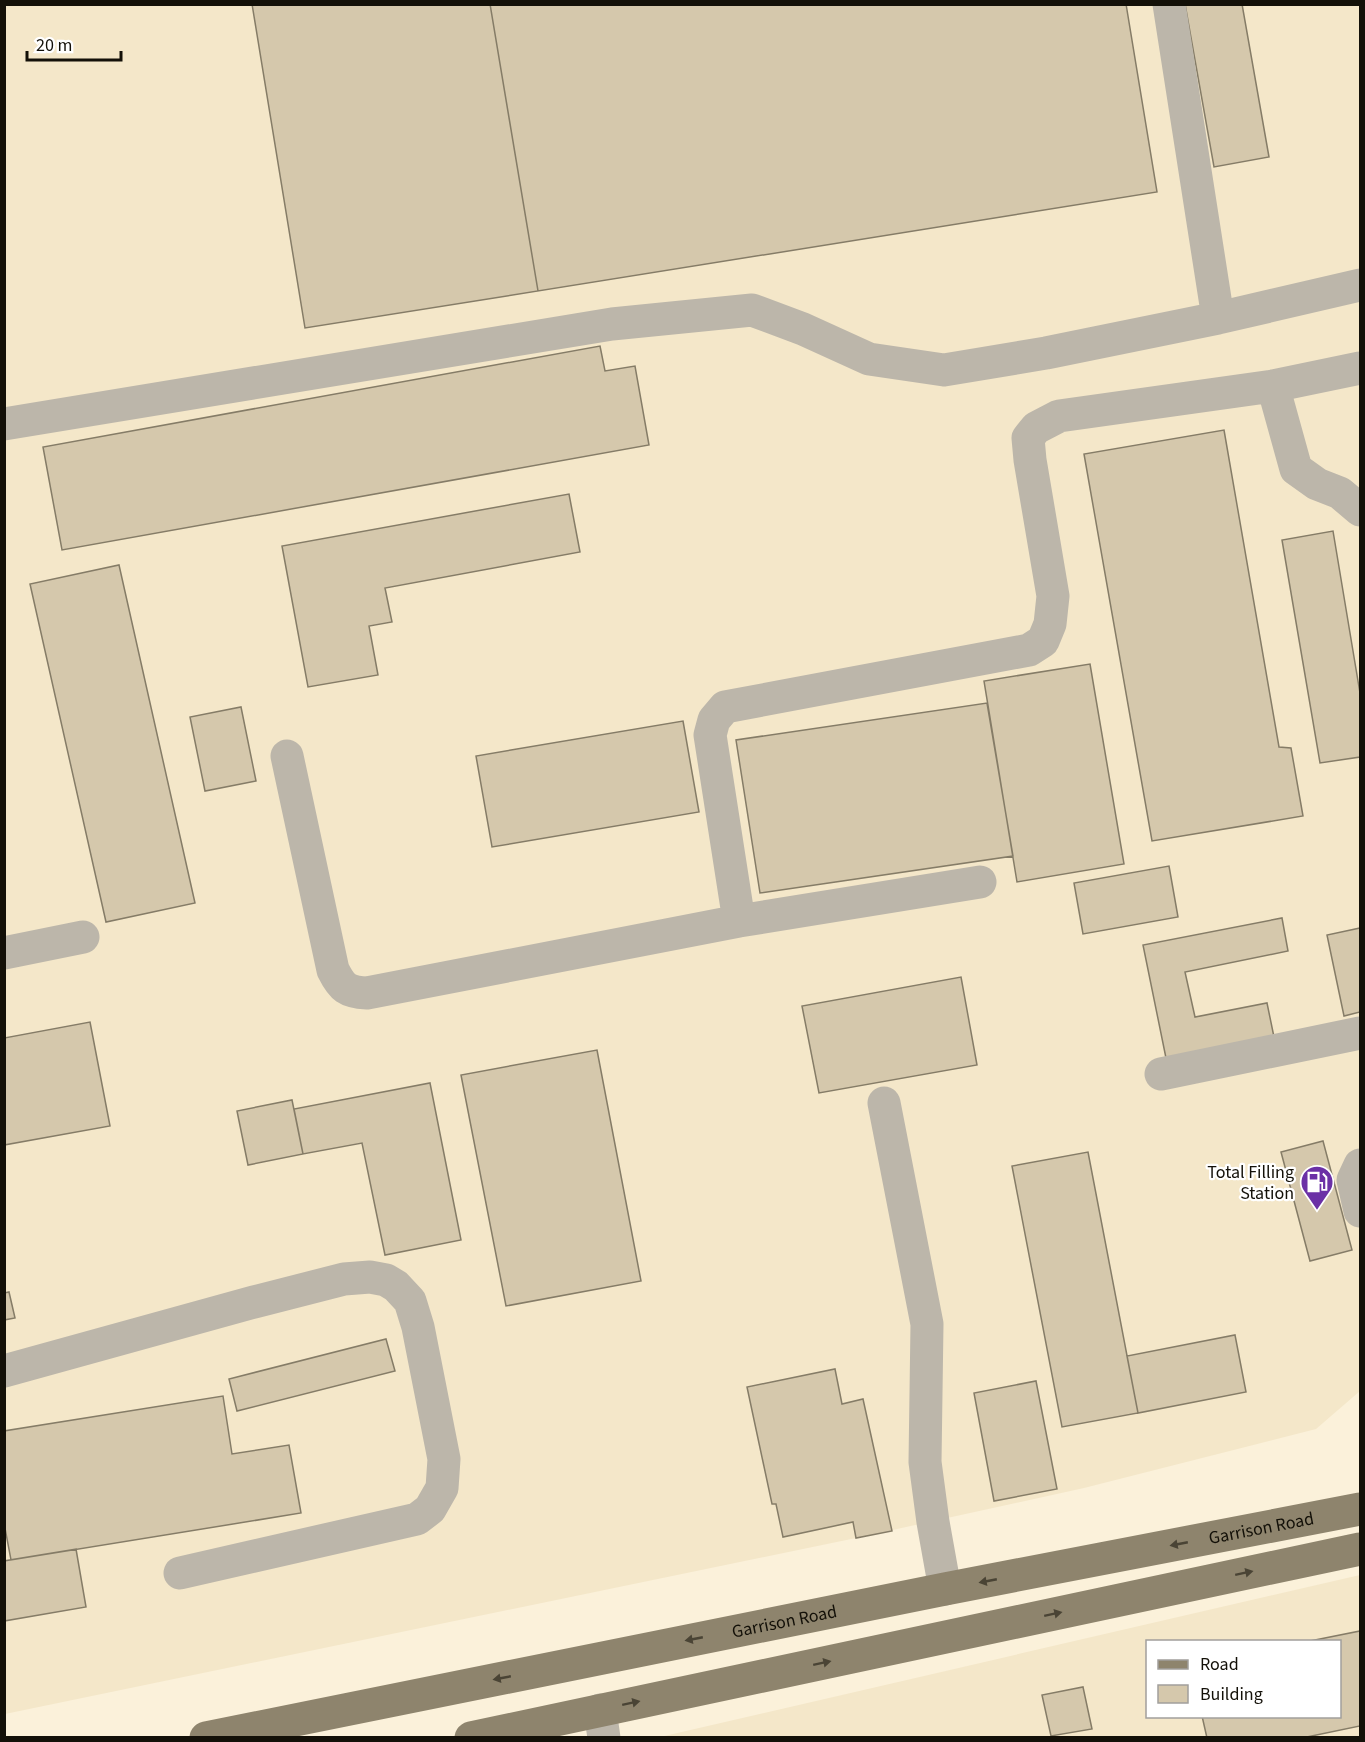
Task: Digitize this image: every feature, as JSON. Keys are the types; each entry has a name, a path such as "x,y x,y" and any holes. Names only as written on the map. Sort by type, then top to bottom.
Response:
{"main road":[{"name":"Garrison Road","path":"206,1737 1356,1508"},
{"path":"471,1737 602,1724 1360,1549"}],"lane":[{"path":"1169,4 1218,318"},
{"path":"4,424 612,324 752,310 803,329 869,359 944,370 1046,353 1218,318 1360,285"},
{"path":"739,921 710,735 714,720 725,707 1029,650 1043,641 1050,624 1053,596 1030,460 1028,438 1036,428 1059,416 1273,386 1360,368"},
{"path":"1273,386 1296,469 1317,484 1340,493 1360,510"},
{"path":"287,756 333,970 340,984 352,992 367,993 739,921 980,882"},
{"path":"4,953 83,937"},
{"path":"1161,1074 1360,1033"},
{"path":"884,1103 927,1324 925,1462 945,1589"},
{"path":"1360,1165 1353,1180 1360,1211"},
{"path":"4,1371 254,1302 344,1280 370,1277 386,1280 410,1301 418,1327 444,1459 442,1488 430,1509 417,1519 180,1573"}],"shaded area":[{"path":"5,5 1360,5 1360,1391 1316,1429 1084,1488 856,1538 5,1714"},
{"path":"1360,1575 1360,1737 660,1737"}],"building":[{"path":"252,4 490,4 538,291 305,328"},
{"path":"490,4 1126,4 1157,192 538,291"},
{"path":"1185,4 1242,4 1269,157 1214,167"},
{"path":"600,346 605,371 635,366 649,445 62,550 43,447"},
{"path":"1224,430 1279,747 1291,748 1303,816 1152,841 1084,454"},
{"path":"569,494 580,552 385,588 392,622 369,626 378,675 308,687 282,546"},
{"path":"1333,531 1360,693 1360,757 1320,763 1282,540"},
{"path":"119,565 195,903 106,922 30,584"},
{"path":"1090,664 1124,864 1017,882 984,681"},
{"path":"987,703 1013,856 760,893 736,740"},
{"path":"241,707 256,781 205,791 190,717"},
{"path":"683,721 699,812 492,847 476,756"},
{"path":"1169,866 1178,917 1083,934 1074,883"},
{"path":"1282,918 1288,951 1185,972 1195,1017 1267,1003 1274,1037 1166,1058 1143,945"},
{"path":"1360,928 1360,1012 1344,1016 1327,935"},
{"path":"961,977 977,1065 819,1093 802,1006"},
{"path":"90,1022 110,1126 4,1145 4,1038"},
{"path":"597,1050 641,1281 506,1306 461,1075"},
{"path":"430,1083 461,1240 385,1255 362,1143 303,1154 294,1109"},
{"path":"292,1100 303,1154 248,1165 237,1111"},
{"path":"1323,1141 1352,1250 1310,1261 1281,1152"},
{"path":"1088,1152 1138,1413 1062,1427 1012,1166"},
{"path":"9,1292 15,1318 4,1320 4,1293"},
{"path":"1235,1335 1246,1392 1138,1413 1127,1356"},
{"path":"386,1339 395,1371 237,1411 229,1379"},
{"path":"835,1369 842,1404 863,1399 892,1531 856,1538 853,1522 783,1537 776,1504 772,1504 747,1387"},
{"path":"1036,1381 1057,1489 994,1501 974,1393"},
{"path":"223,1396 232,1454 289,1445 301,1513 11,1560 4,1523 4,1431"},
{"path":"76,1549 86,1607 4,1621 4,1561"},
{"path":"1360,1631 1360,1726 1302,1738 1207,1738 1202,1718 1341,1718 1341,1640 1315,1640"},
{"path":"1083,1687 1092,1729 1051,1736 1042,1695"}],"place":[{"name":"Total Filling Station","path":"1317,1211"}]}
